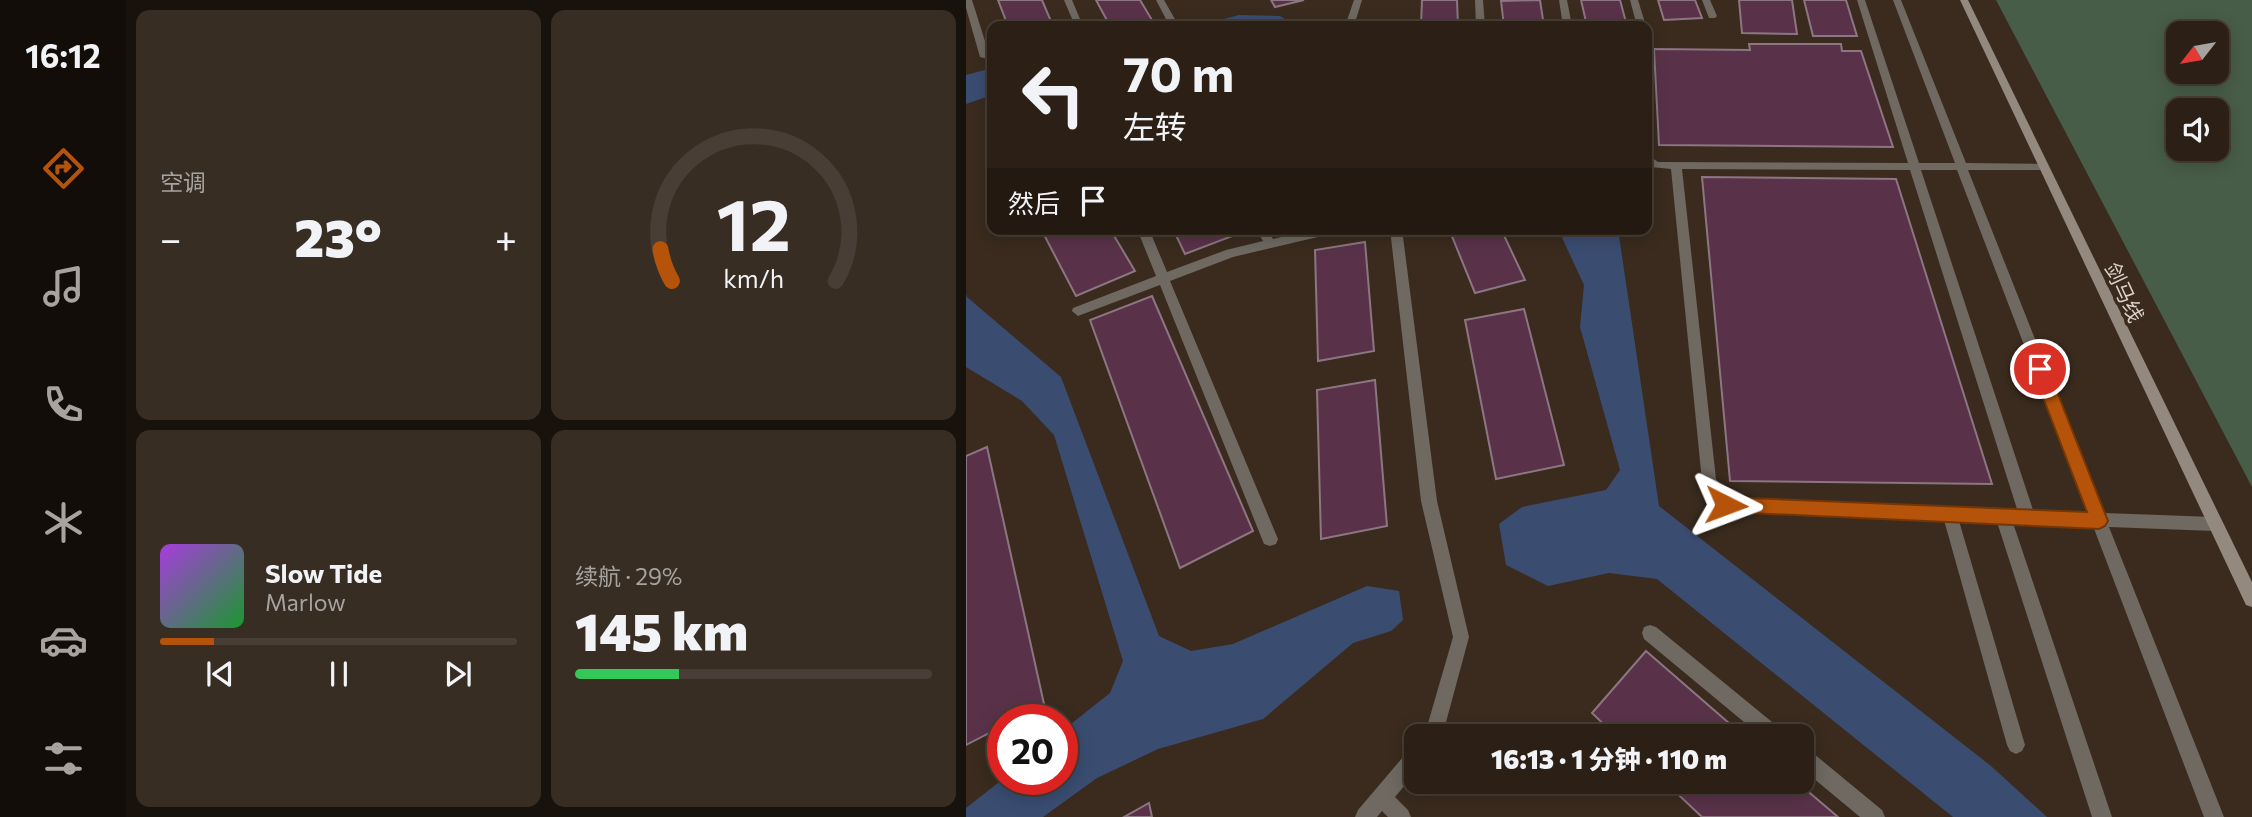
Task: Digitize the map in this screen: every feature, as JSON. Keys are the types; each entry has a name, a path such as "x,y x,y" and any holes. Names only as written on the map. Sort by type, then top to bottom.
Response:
{"main road":[{"name":"剑马线","path":"1964,0 2252,599"}],"lane":[{"path":"968,0 985,57"},
{"path":"1068,0 1077,21"},
{"path":"1160,0 1171,21"},
{"path":"1351,21 1358,0"},
{"path":"1479,0 1481,21"},
{"path":"1563,0 1567,21"},
{"path":"1634,0 1640,21"},
{"path":"1706,0 1712,16"},
{"path":"1861,0 2028,519"},
{"path":"1897,0 2214,817"},
{"path":"1652,162 1655,165 2044,167"},
{"path":"1676,165 1709,481 1726,505 2028,519 2214,524"},
{"path":"1145,235 1270,539"},
{"path":"1265,235 1270,244"},
{"path":"1078,311 1230,253 1309,235"},
{"path":"1397,235 1429,501 1461,637 1437,724"},
{"path":"1950,515 2016,745"},
{"path":"2003,517 2102,817"},
{"path":"1650,633 1761,724"},
{"path":"1814,767 1875,817"},
{"path":"1365,817 1404,771"},
{"path":"1382,797 1401,817"}],"green space":[{"path":"1996,0 2252,0 2252,487"}],"water":[{"path":"1239,15 1280,16 1288,21 1216,21"},
{"path":"987,69 987,97 966,104 966,75"},
{"path":"1561,235 1619,235 1659,506 1991,766 2047,817 1953,817 1657,579 1609,573 1548,586 1506,565 1499,524 1522,507 1606,490 1620,470 1580,327 1584,285"},
{"path":"966,293 967,297 1061,377 1159,636 1191,651 1233,644 1367,586 1399,591 1403,620 1391,631 1353,643 1263,719 1158,749 1097,778 1078,792 1078,718 1110,693 1123,661 1054,435 1022,401 966,367"},
{"path":"987,792 987,795 1073,795 1043,817 966,817 966,808"}],"building":[{"path":"998,0 1042,0 1051,21 1006,21"},
{"path":"1096,0 1140,0 1152,20 1148,21 1107,21"},
{"path":"1271,0 1304,0 1275,7"},
{"path":"1422,0 1457,0 1458,21 1421,21"},
{"path":"1540,0 1543,21 1503,21 1501,1"},
{"path":"1581,0 1620,0 1626,21 1586,21"},
{"path":"1658,0 1695,0 1702,18 1664,20"},
{"path":"1739,0 1792,0 1797,34 1742,33"},
{"path":"1804,0 1846,0 1857,36 1813,36"},
{"path":"1749,44 1841,44 1842,51 1861,51 1893,147 1659,145 1654,49 1750,50"},
{"path":"1702,177 1896,179 1992,484 1730,481"},
{"path":"1044,235 1114,235 1135,271 1076,296"},
{"path":"1176,235 1235,235 1185,254"},
{"path":"1451,235 1504,235 1525,280 1475,293"},
{"path":"1365,242 1374,351 1318,361 1315,250"},
{"path":"1152,296 1253,531 1180,568 1090,320"},
{"path":"1524,309 1564,465 1496,479 1465,320"},
{"path":"1375,380 1387,526 1321,539 1317,390"},
{"path":"987,447 1044,704 987,704 987,734 966,745 966,456"},
{"path":"1646,651 1730,724 1603,724 1592,713"},
{"path":"1678,794 1811,794 1838,817 1702,817"},
{"path":"1149,803 1152,817 1124,817"}],"route":[{"path":"1726,505 2099,521 2040,369"}]}
